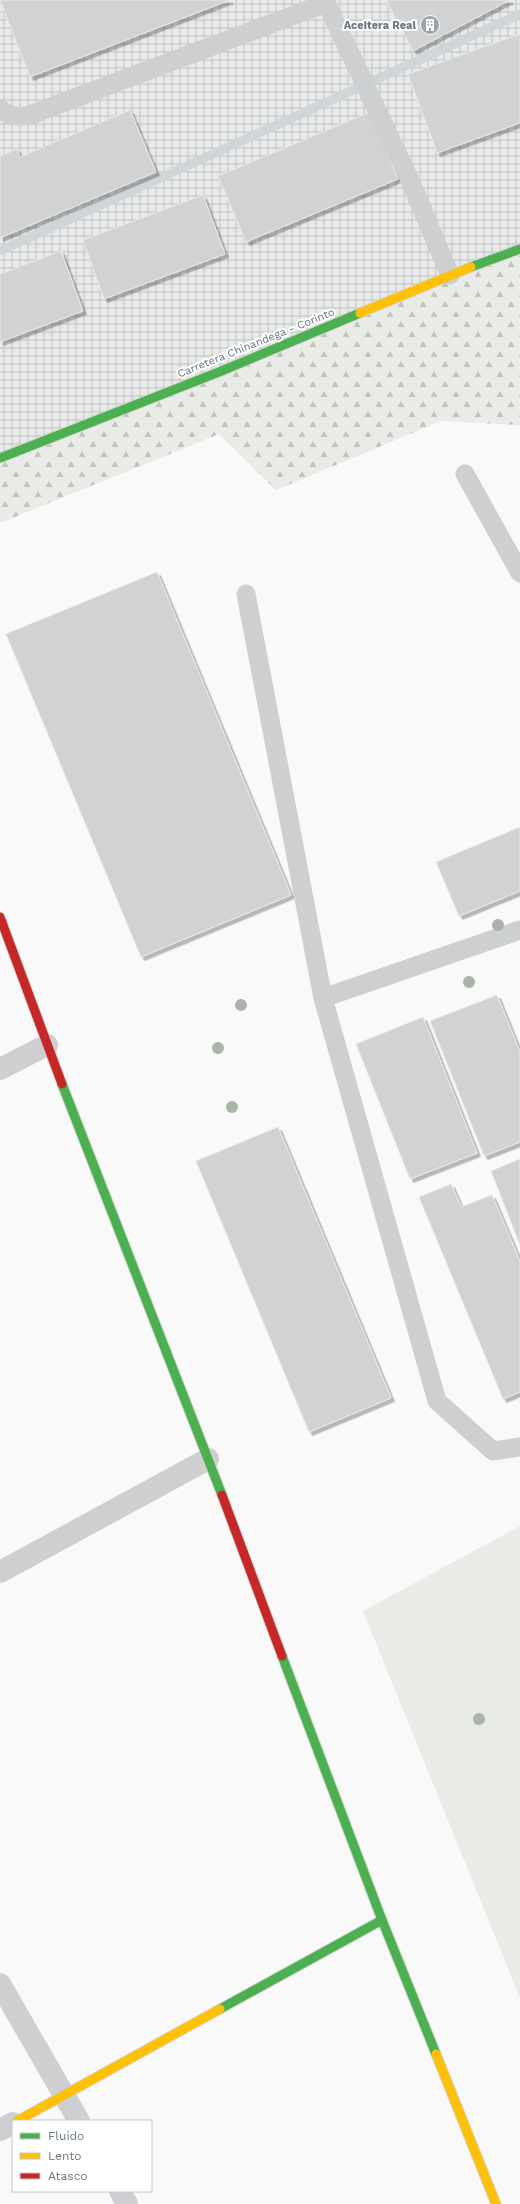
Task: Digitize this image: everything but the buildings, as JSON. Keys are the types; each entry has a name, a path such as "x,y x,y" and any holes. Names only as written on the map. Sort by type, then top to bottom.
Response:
{"main road":[{"name":"Carretera Chinandega - Corinto","path":"0,458 219,372 450,275 520,249"},
{"path":"0,917 208,1459 382,1920 496,2204"},
{"path":"19,2120 382,1920"}],"street":[{"path":"0,1069 48,1045"},
{"path":"0,1572 208,1459"},
{"path":"0,1984 78,2120"},
{"path":"0,2130 12,2124"},
{"path":"121,2192 128,2204"}],"lane":[{"path":"0,109 5,113 22,117 30,115 326,1 450,275"},
{"path":"465,474 520,574"},
{"path":"246,594 323,998 437,1401 493,1451 520,1447"},
{"path":"323,998 520,930"}],"shaded area":[{"path":"0,0 520,0 520,249 0,457"}],"green space":[{"path":"520,253 520,425 441,421 276,490 219,434 0,523 0,458"},
{"path":"520,1526 520,1998 363,1611"}],"waterway":[{"path":"0,251 520,14"}],"traffic: fast":[{"path":"471,267 520,249"},
{"path":"0,458 219,372 360,313"},
{"path":"62,1084 222,1495"},
{"path":"282,1656 382,1920 436,2054"},
{"path":"220,2009 382,1920"}],"traffic: slow":[{"path":"360,313 471,267"},
{"path":"19,2120 220,2009"},
{"path":"436,2054 496,2204"}],"traffic: jam":[{"path":"0,917 62,1084"},
{"path":"222,1495 282,1656"}],"place":[{"name":"Aceitera Real","path":"430,25"}]}
